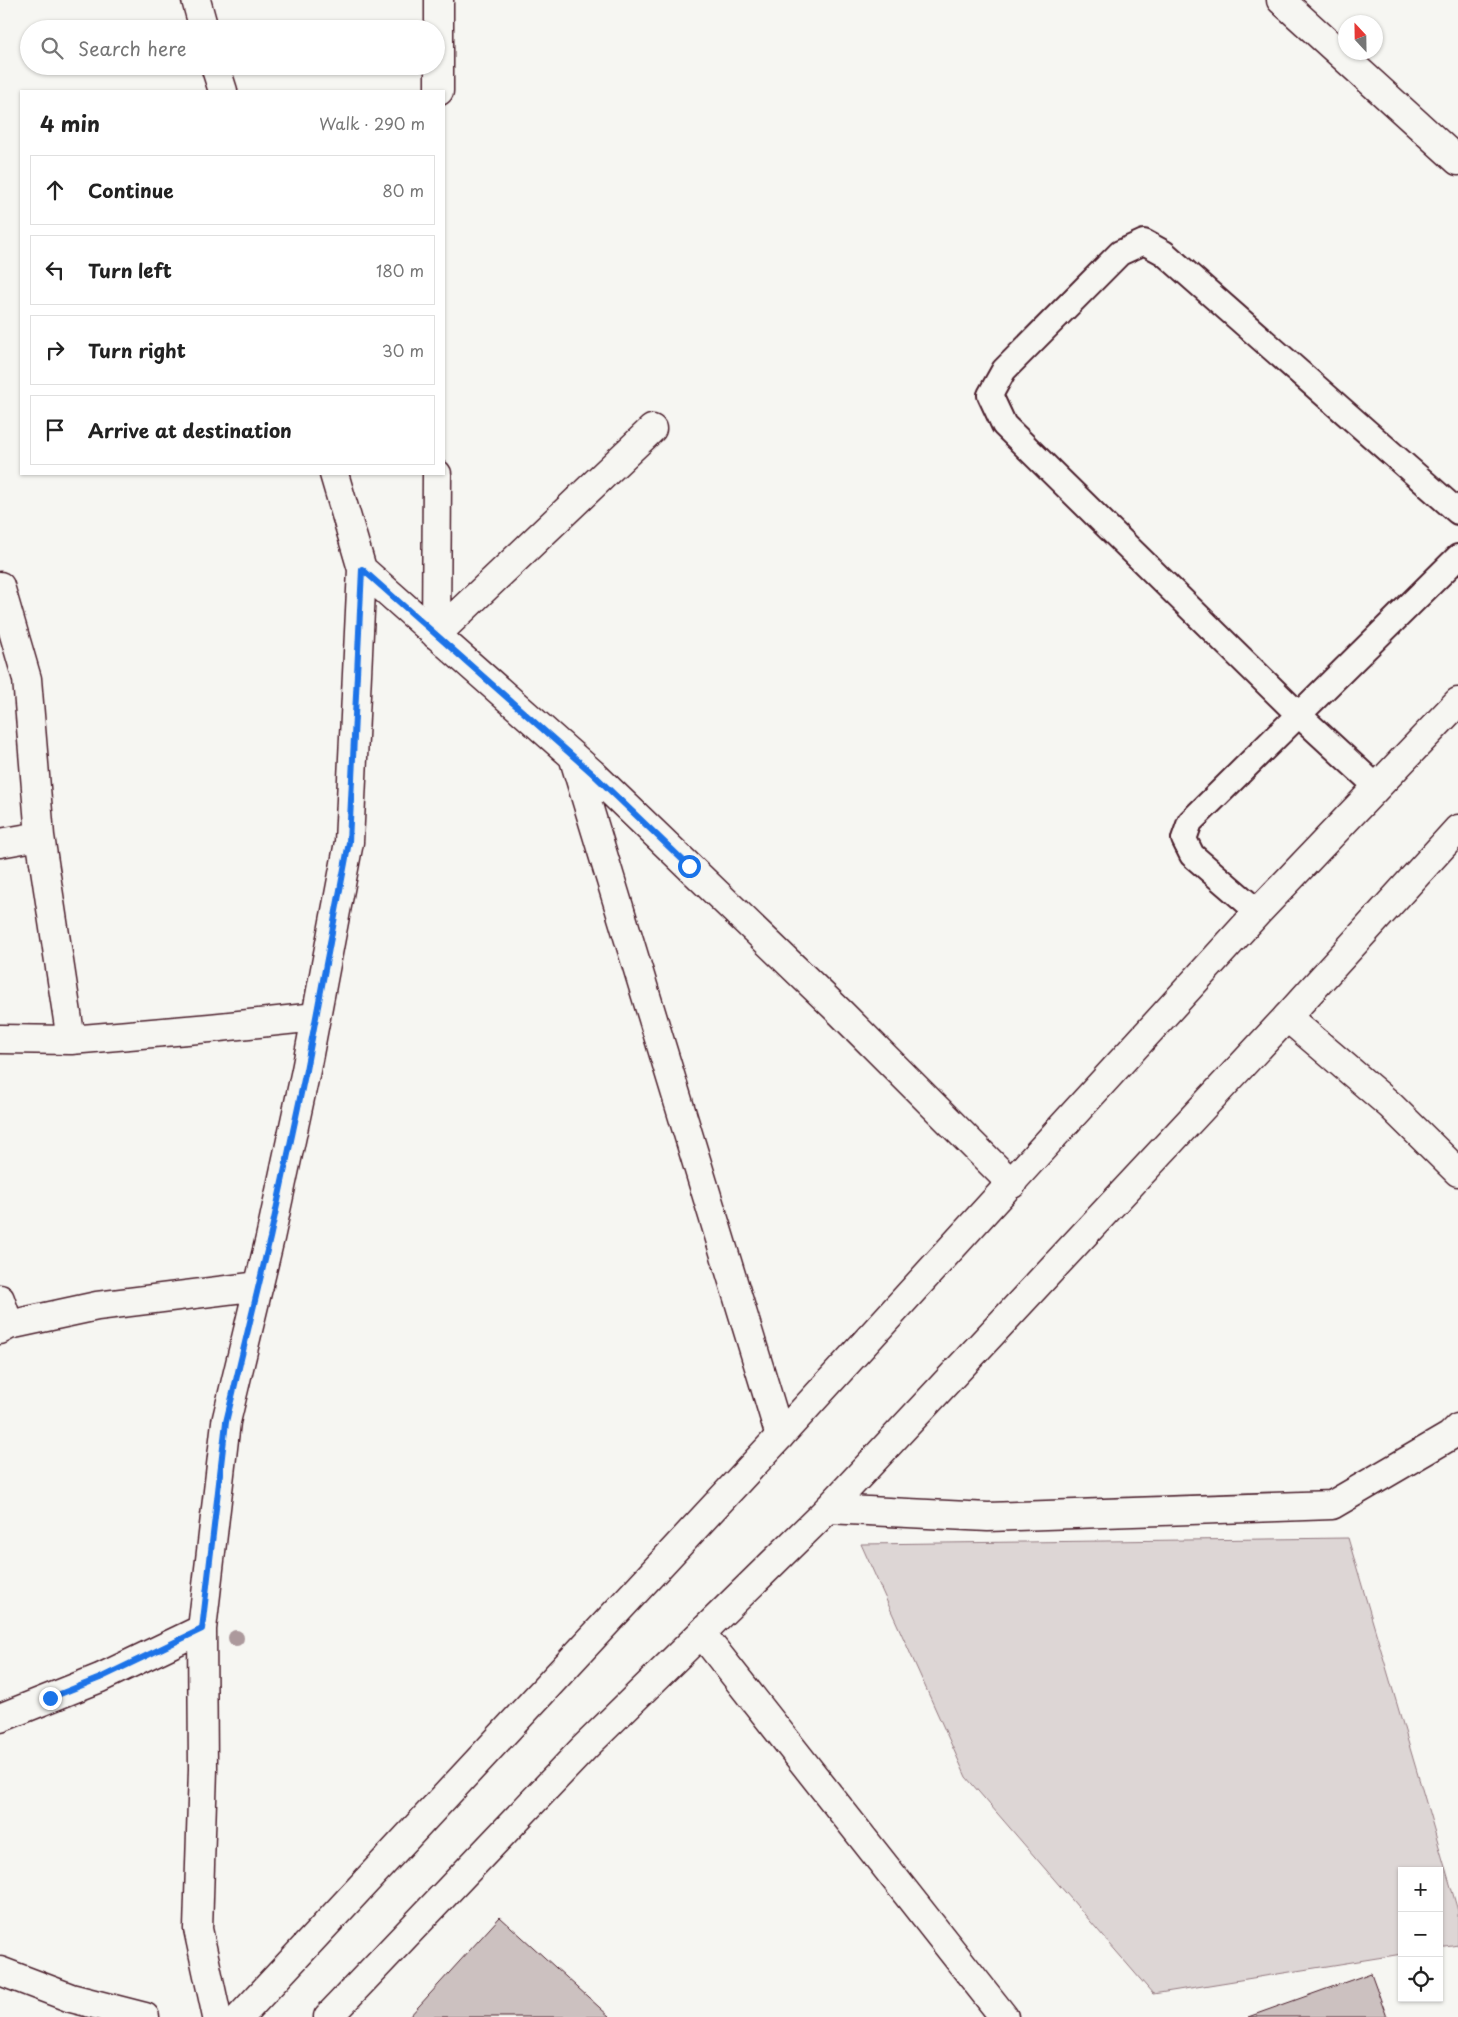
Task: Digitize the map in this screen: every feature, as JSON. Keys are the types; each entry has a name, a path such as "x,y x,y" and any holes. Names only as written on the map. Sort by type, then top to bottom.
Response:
{"street":[{"path":"196,0 202,20"},
{"path":"440,0 440,20"},
{"path":"1281,0 1458,161"},
{"path":"218,75 222,90"},
{"path":"439,75 439,90"},
{"path":"436,636 652,429"},
{"path":"217,2017 198,1929 203,1768 202,1629 226,1422 258,1286 316,1016 349,842 362,569 334,475"},
{"path":"436,636 437,475"},
{"path":"362,569 573,756 841,1013 1012,1184"},
{"path":"0,586 10,657 27,679 40,836 72,1040"},
{"path":"240,2017 780,1436 1012,1184 1258,912 1458,702"},
{"path":"573,756 780,1436"},
{"path":"335,2012 584,1748 828,1509 1287,1017 1458,829"},
{"path":"0,843 40,836"},
{"path":"0,1039 72,1040 210,1028 316,1016"},
{"path":"1287,1017 1390,1105 1458,1172"},
{"path":"0,1299 4,1327 96,1306 258,1286"},
{"path":"828,1509 988,1517 1332,1505 1450,1436 1458,1428"},
{"path":"0,1718 100,1678 202,1629"},
{"path":"702,1634 1004,2017"},
{"path":"0,1971 71,1998 145,2017"}],"lane":[{"path":"1377,787 1299,715 1004,425 990,395 1004,370 1120,253 1144,242 1164,252 1458,512"},
{"path":"1258,912 1192,855 1184,838 1190,822 1458,557"}],"shaded area":[{"path":"1348,1538 1458,1911 1458,1945 1443,1947 1443,1867 1398,1867 1398,1955 1153,1994 966,1777 861,1544"}],"building":[{"path":"500,1917 610,2017 409,2017"},
{"path":"1371,1973 1387,2017 1248,2017"}],"route":[{"path":"50,1698 100,1678 202,1629 226,1422 270,1238 306,1070 349,842 362,569 592,773 689,866"}]}
